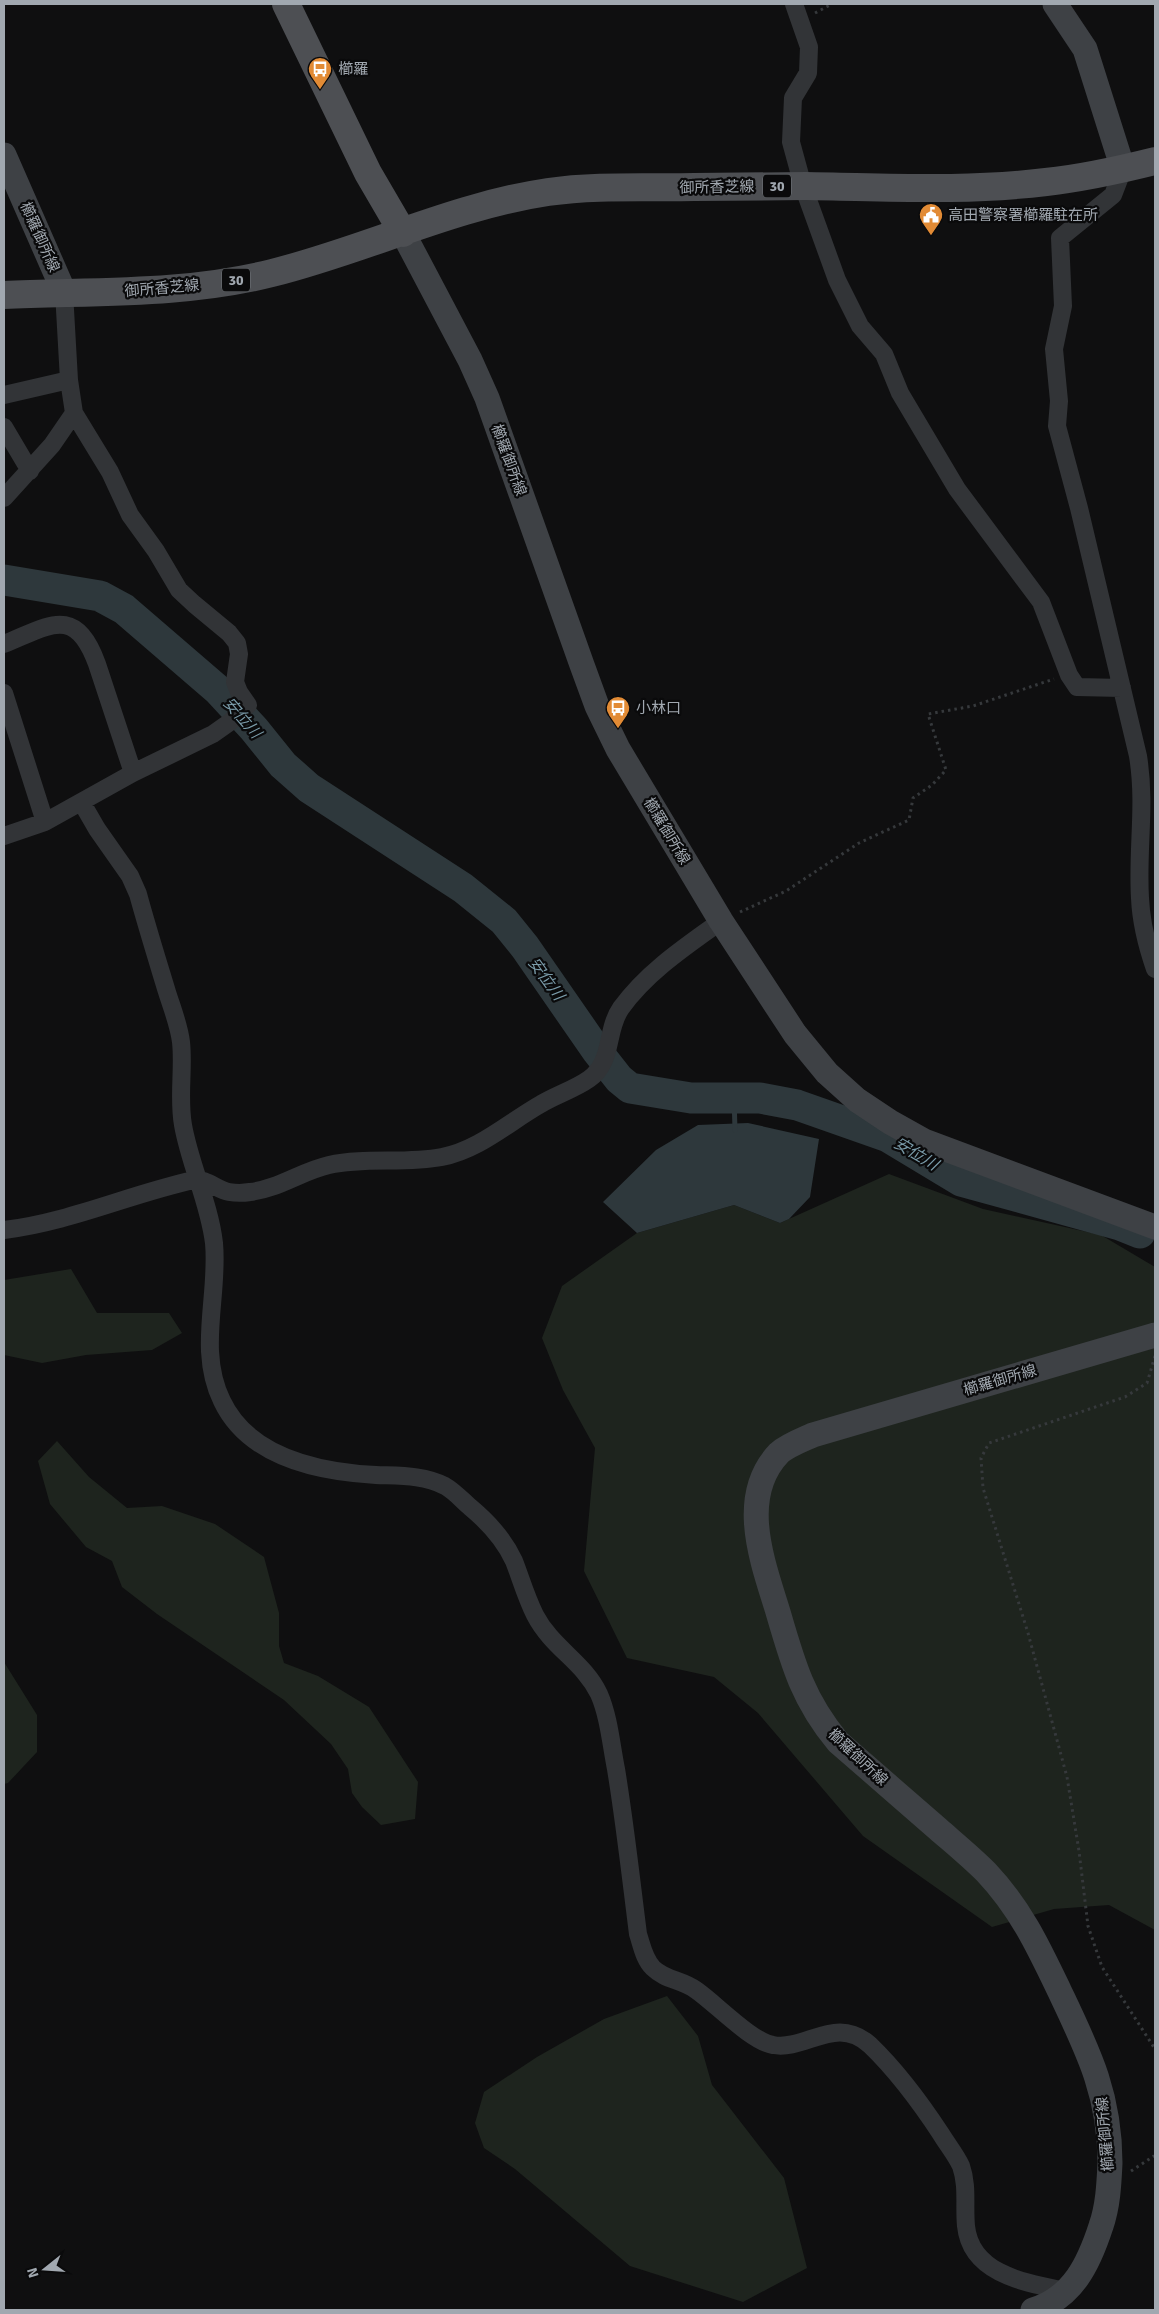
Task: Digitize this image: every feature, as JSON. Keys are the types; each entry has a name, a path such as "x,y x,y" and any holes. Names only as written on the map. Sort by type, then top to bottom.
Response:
{"main road":[{"path":"286,4 368,173 403,233"},
{"path":"1055,4 1085,49 1122,170"},
{"name":"櫛羅御所線","path":"4,154 64,292"},
{"name":"御所香芝線","path":"4,295 154,291 268,274 328,259 500,202 547,192 588,188 803,186 966,188 1046,182 1122,170 1155,161"},
{"name":"櫛羅御所線","path":"403,233 470,360 487,398 597,706 618,749 721,921 795,1034 827,1073 857,1100 890,1122 924,1141 1155,1227"},
{"name":"櫛羅御所線","path":"1033,2310 1063,2300 1092,2253 1104,2217 1109,2184 1110,2145 1107,2112 1091,2057 1022,1915 985,1871 838,1742 806,1697 795,1670 761,1557 756,1518 762,1483 771,1465 780,1452 796,1442 812,1435 1155,1335"}],"street":[{"path":"794,4 809,47 808,74 793,98 791,142 803,186 837,280 860,326 884,354 900,393 957,489 1041,602 1069,675 1077,687 1122,688"},
{"path":"1122,170 1113,195 1060,238 1063,306 1054,349 1059,401 1057,426 1079,508 1143,784 1140,898 1148,947 1155,969"},
{"path":"4,836 45,822 133,773 213,734 230,722 248,705 235,682 239,654 237,643 229,633 179,590 152,544 130,515 110,472 74,413 69,380 64,292"},
{"path":"4,395 69,380"},
{"path":"4,498 52,445 74,413"},
{"path":"4,426 30,471"},
{"path":"4,644 50,626 67,624 81,633 91,646 133,773"},
{"path":"4,693 45,822"},
{"path":"82,802 97,829 130,876 138,894 180,1038 180,1100 183,1126 208,1213 213,1240 215,1263 209,1346 213,1376 222,1402 237,1424 257,1443 280,1456 343,1471 409,1476 430,1480 447,1487 487,1522 501,1538 513,1559 530,1604 541,1626 551,1640 588,1674 599,1694 607,1718 624,1818 638,1934 651,1966 662,1976 679,1980 696,1990 755,2036 773,2045 790,2044 830,2033 849,2033 868,2044 920,2102 960,2164 965,2181 966,2227 970,2246 981,2260 1000,2272 1063,2300"},
{"path":"4,1230 57,1220 197,1179 228,1192 248,1193 264,1190 299,1175 328,1166 359,1160 441,1157 476,1144 538,1105 588,1080 598,1072 608,1053 613,1023 620,1009 637,989 678,952 721,921"}],"path":[{"path":"721,921 786,891 859,843 909,820 913,798 932,785 946,770 928,714 973,706 1069,675"},
{"path":"1155,1354 1146,1383 1125,1397 989,1444 981,1458 984,1488 1028,1634 1067,1777 1079,1851 1088,1926 1102,1967 1155,2049"},
{"path":"1109,2184 1154,2156 1155,2151"}],"shaded area":[{"path":"748,1123 819,1139 810,1197 789,1219 780,1223 734,1205 637,1233 603,1202 656,1150 698,1125"},
{"path":"889,1174 983,1209 1101,1235 1155,1267 1155,1930 1109,1905 1054,1909 992,1927 863,1836 758,1713 714,1677 627,1658 584,1571 595,1448 563,1390 542,1338 562,1286 637,1233 734,1205 780,1223"},
{"path":"71,1269 97,1313 169,1313 182,1333 152,1350 86,1355 42,1363 4,1355 4,1280"},
{"path":"57,1441 89,1477 127,1508 162,1506 215,1524 264,1557 279,1613 279,1646 284,1663 318,1676 369,1707 418,1782 415,1819 381,1825 362,1807 352,1793 348,1769 331,1744 284,1700 157,1614 122,1587 112,1561 86,1547 50,1504 38,1461"},
{"path":"4,1662 37,1715 37,1752 8,1783 4,1784"},
{"path":"667,1996 698,2036 712,2085 784,2178 807,2268 743,2302 630,2266 515,2169 484,2148 475,2123 484,2092 537,2057 604,2019"}],"waterway":[{"name":"安位川","path":"4,580 100,596 124,609 218,690 254,729 283,765 309,788 463,888 504,921 525,947 597,1051 619,1079 630,1088 691,1098 760,1098 797,1105 888,1137 961,1181 1120,1225 1140,1233"},
{"path":"734,1097 735,1130"}],"place":[{"name":"櫛羅","path":"320,90"},
{"name":"高田警察署櫛羅駐在所","path":"931,236"},
{"name":"小林口","path":"618,729"}]}
